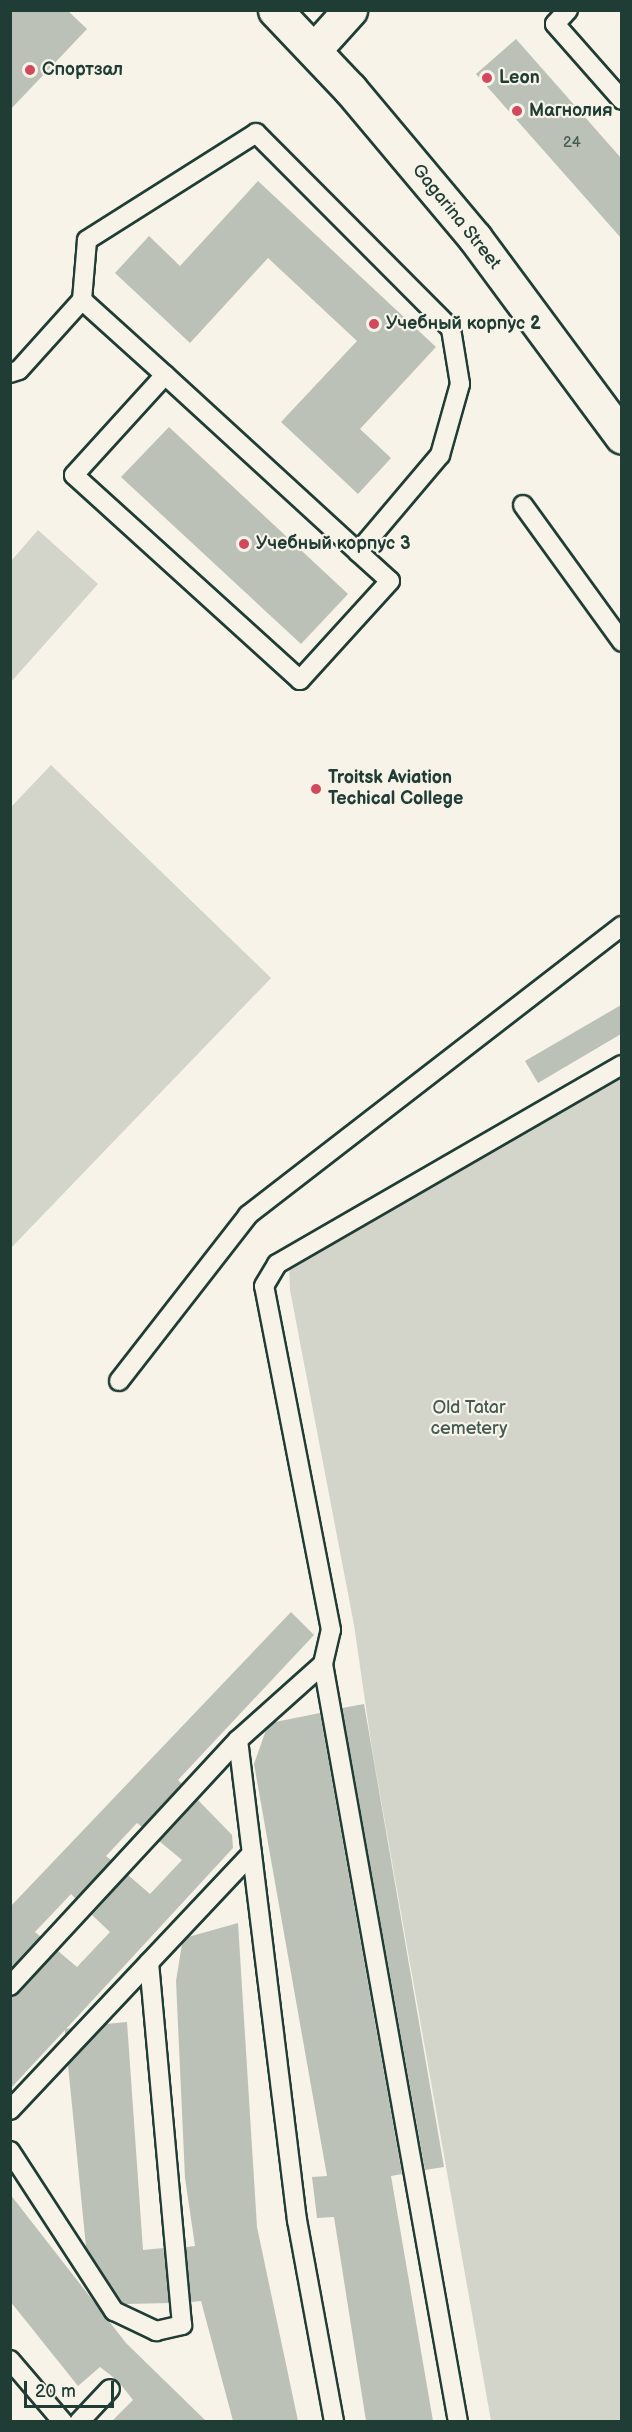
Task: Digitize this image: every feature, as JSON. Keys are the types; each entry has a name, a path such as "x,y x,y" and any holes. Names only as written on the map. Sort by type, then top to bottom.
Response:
{"main road":[{"name":"Gagarina Street","path":"275,10 350,89 475,238 620,430"},
{"path":"314,50 350,10"}],"lane":[{"path":"568,10 555,24 621,100"},
{"path":"10,373 19,370 82,300 87,240 256,133 451,329 460,384 440,455 358,552"},
{"path":"82,300 165,375 390,581 300,680 74,475 165,375"},
{"path":"523,505 621,642"},
{"path":"119,1381 248,1215 621,926"},
{"path":"458,2421 323,1664 331,1630 264,1286 278,1264 621,1065"},
{"path":"10,1986 238,1740 323,1664"},
{"path":"238,1740 297,2220 334,2421"},
{"path":"10,2110 252,1852"},
{"path":"10,2151 114,2311 156,2331 182,2325 149,1962"},
{"path":"10,2360 63,2421"},
{"path":"79,2421 110,2389"}],"green space":[{"path":"38,530 98,584 11,682 11,561"},
{"path":"51,765 271,978 11,1248 11,807"},
{"name":"Old Tatar cemetery","path":"621,1078 621,2421 491,2421 372,1749 354,1625 290,1290 289,1266"}],"building":[{"name":"Спортзал","path":"10,10 67,10 87,29 10,110"},
{"path":"516,39 621,158 621,238 476,74"},
{"name":"Учебный корпус 2","path":"258,181 436,347 360,429 391,458 358,494 281,422 357,341 268,258 190,343 115,273 149,236 180,266"},
{"name":"Учебный корпус 3","path":"169,427 348,594 301,644 121,477"},
{"path":"621,1005 621,1034 538,1083 525,1061"},
{"path":"291,1612 314,1635 178,1780 182,1784 142,1827 137,1823 106,1856 111,1860 76,1899 71,1894 35,1932 41,1937 10,1969 10,1907"},
{"path":"364,1704 444,2167 425,2170 342,1708"},
{"path":"320,1713 402,2174 391,2176 433,2421 366,2421 334,2217 317,2218 312,2177 327,2176 254,1764 266,1730 275,1722"},
{"path":"198,1800 232,1835 233,1848 66,2029 71,2028 65,2035 65,2030 10,2089 10,1997 18,1994 58,1951 77,1967 110,1932 92,1915 128,1875 150,1894 182,1860 159,1841"},
{"path":"238,1923 257,2227 298,2421 233,2421 201,2301 191,2302 186,2247 195,2246 185,2178 176,1981 182,1944 188,1937"},
{"path":"127,2022 143,2250 164,2248 169,2303 126,2304 122,2302 86,2247 68,2065 106,2024"},
{"path":"10,2194 126,2343 206,2421 112,2421 133,2400 118,2381 100,2367 78,2386 10,2301"}],"place":[{"name":"Спортзал","path":"30,70"},
{"name":"Leon","path":"487,78"},
{"name":"Магнолия","path":"517,111"},
{"name":"Учебный корпус 2","path":"374,324"},
{"name":"Учебный корпус 3","path":"244,544"},
{"name":"Troitsk Aviation Techical College","path":"316,789"}]}
